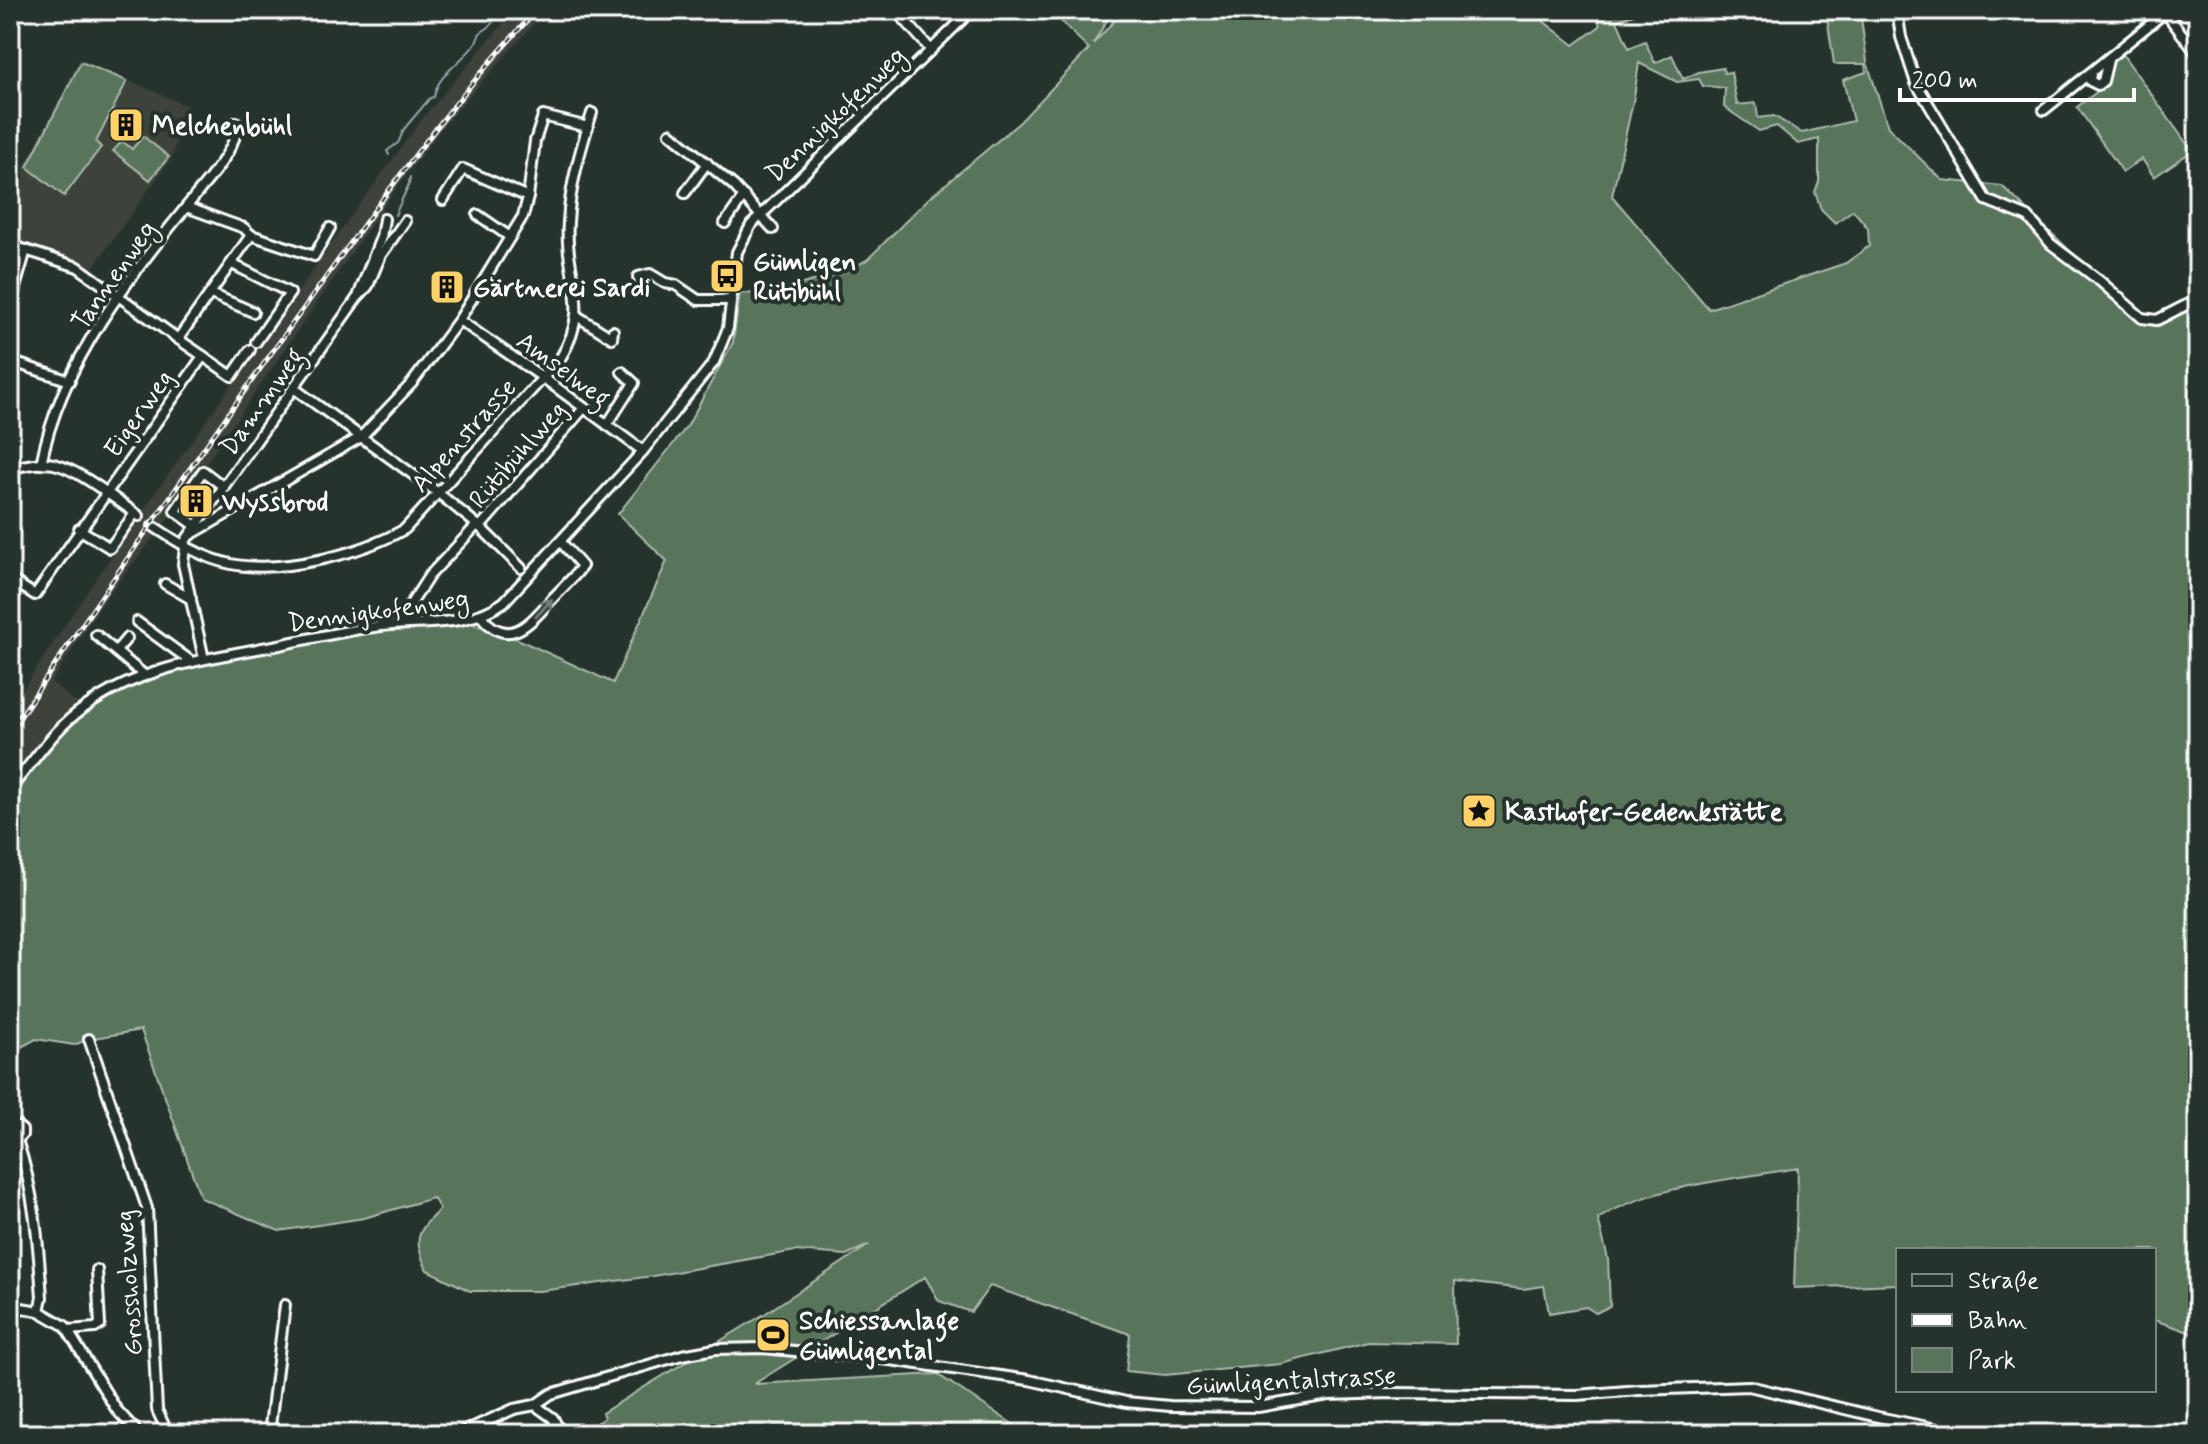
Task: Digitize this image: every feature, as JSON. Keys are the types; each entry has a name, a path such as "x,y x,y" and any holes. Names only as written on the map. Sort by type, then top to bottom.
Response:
{"street":[{"path":"896,10 931,50"},
{"name":"Dennigkofenweg","path":"10,781 18,779 51,736 83,708 144,675 204,659 398,624 481,616 510,597 643,451 718,357 728,328 737,252 745,233 760,214 972,10"},
{"path":"1897,10 1901,37 1916,83 1986,200 2028,217 2051,244 2101,282 2136,314 2148,320 2163,318 2198,299"},
{"path":"2044,110 2167,11 2198,55"},
{"path":"2091,72 2090,81 2098,85 2103,81 2108,60"},
{"name":"Alpenstrasse","path":"153,526 185,546 230,564 251,566 290,564 341,554 385,540 405,529 560,359 569,345 578,301 568,225 572,191 592,113"},
{"path":"224,487 203,471 175,511 194,530 361,437 412,383 459,320 523,216 535,141 543,116 588,127"},
{"name":"Tannenweg","path":"41,464 47,437 95,332 186,207 220,166 238,128 236,122"},
{"name":"Dennigkofenweg","path":"670,133 744,196 760,214"},
{"path":"685,193 707,163"},
{"path":"443,200 463,169 528,197"},
{"path":"725,223 744,196"},
{"path":"186,207 244,228 251,235 314,256 330,228"},
{"path":"760,214 773,229"},
{"path":"478,215 510,237"},
{"path":"357,298 381,237 384,219"},
{"name":"Dammweg","path":"185,546 368,286 381,255 405,221"},
{"name":"Eigerweg","path":"250,350 232,376 178,339 251,235"},
{"path":"10,245 78,267 178,339"},
{"path":"10,305 26,250"},
{"path":"232,264 290,293 256,342"},
{"path":"638,277 650,274 665,283 676,285 698,300 731,300"},
{"path":"211,294 253,312"},
{"path":"577,316 612,338 613,331"},
{"name":"Amselweg","path":"459,320 643,451"},
{"name":"Eigerweg","path":"10,579 35,595 203,356"},
{"path":"10,361 70,381"},
{"path":"607,425 634,383 622,372"},
{"path":"295,389 437,492 521,568"},
{"name":"Rütibühlweg","path":"398,624 429,576 478,527 584,408"},
{"path":"10,468 41,464 64,468 137,514 110,548 79,529"},
{"path":"481,616 498,631 513,632 534,619 582,566 561,542"},
{"path":"185,546 183,559 204,659"},
{"path":"165,584 191,599"},
{"path":"137,622 192,662"},
{"path":"96,635 144,675"},
{"path":"116,651 127,638"},
{"name":"Grossholzweg","path":"89,1039 147,1208 157,1410 168,1434"},
{"path":"10,1129 15,1126 21,1129 22,1135 14,1139 34,1197 42,1297 39,1311"},
{"path":"68,1330 100,1325 97,1270"},
{"path":"269,1434 285,1305"},
{"path":"10,1306 39,1311 68,1330 116,1409 139,1434"},
{"name":"Gümligentalstrasse","path":"458,1434 514,1409 535,1405 551,1394 682,1355 715,1349 763,1348 890,1360 1029,1380 1126,1402 1170,1406 1258,1407 1329,1395 1376,1393 1569,1395 1749,1386 1866,1415 1962,1434"},
{"path":"535,1405 553,1418 561,1434"}],"shaded area":[{"path":"515,10 546,10 443,126 397,187 162,527 107,596 51,682 78,704 48,732 16,771 10,772 10,709 61,631 346,223 426,114"},
{"path":"80,59 187,106 172,157 91,270 80,263 10,240 10,195"}],"green space":[{"path":"1050,10 1113,10 1093,44 1124,10 1529,10 1574,45 1600,26 1596,10 1643,10 1617,21 1629,48 1645,41 1655,63 1672,55 1683,79 1699,72 1723,68 1724,73 1731,72 1737,105 1756,103 1758,118 1774,116 1802,133 1853,121 1843,80 1866,72 1865,64 1834,64 1827,17 1860,10 1867,62 1888,127 1942,180 2002,186 2148,320 2198,299 2198,1335 2156,1321 2156,1248 1896,1248 1896,1284 1794,1288 1798,1168 1668,1191 1619,1207 1598,1219 1608,1259 1610,1306 1596,1313 1586,1307 1549,1313 1544,1286 1523,1289 1455,1281 1456,1344 1368,1342 1281,1364 1165,1375 1126,1371 1130,1334 990,1286 971,1312 939,1301 925,1277 754,1384 937,1374 1028,1434 684,1434 683,1427 672,1434 580,1434 604,1418 602,1413 766,1313 869,1245 846,1255 795,1251 653,1276 540,1291 470,1291 427,1270 419,1236 440,1209 433,1198 364,1218 279,1231 201,1198 141,1030 89,1039 74,1045 36,1039 10,1053 10,803 73,721 155,672 361,629 461,620 515,638 613,683 667,561 618,514 688,425 733,342 740,293 766,294 842,273 867,260 928,199 1020,122 1089,49","holes":["1639,63 1677,82 1699,79 1703,86 1725,88 1724,107 1759,131 1777,126 1798,144 1819,139 1819,182 1815,192 1821,209 1835,223 1853,210 1868,228 1869,246 1846,263 1709,309 1612,196"]},
{"path":"2121,52 2192,151 2154,177 2142,159 2123,172 2077,107 2107,84 2110,66"},
{"path":"81,62 127,81 96,142 101,147 64,196 27,167"},
{"path":"143,136 169,157 150,180 113,151 122,141 132,149"}],"waterway":[{"path":"389,155 387,151 398,143 404,129 434,97 448,71 494,20 491,10"},
{"path":"395,215 410,177"}],"tunnel":[{"path":"139,516 153,526"}],"railway":[{"path":"10,732 193,464 361,229 445,116 537,10"}],"place":[{"name":"Melchenbühl","path":"126,125"},
{"name":"Gümligen Rütibühl","path":"727,276"},
{"name":"Gärtnerei Sardi","path":"447,287"},
{"name":"Wyssbrod","path":"196,501"},
{"name":"Kasthofer-Gedenkstätte","path":"1479,811"},
{"name":"Schiessanlage Gümligental","path":"773,1335"}]}
